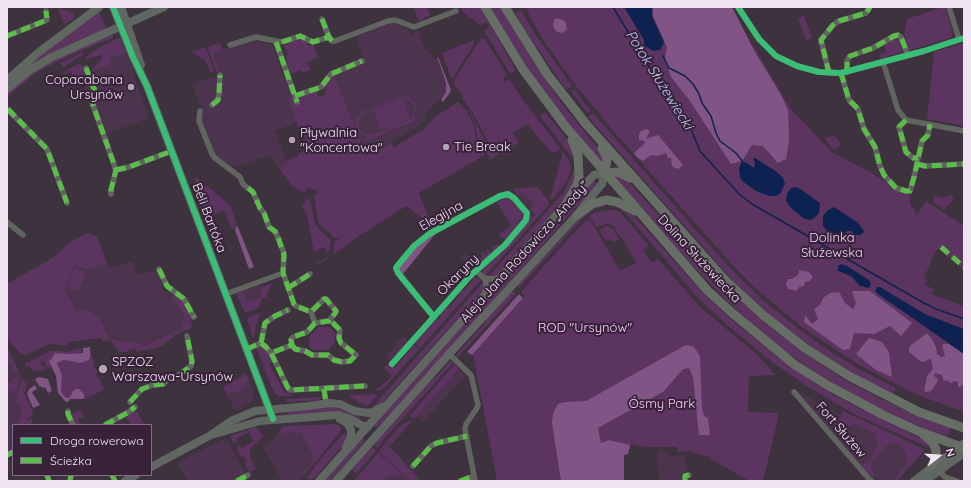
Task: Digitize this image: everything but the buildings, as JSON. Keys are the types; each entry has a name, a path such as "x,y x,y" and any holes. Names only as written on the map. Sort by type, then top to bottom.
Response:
{"main road":[{"path":"7,80 39,52 99,7"},
{"path":"113,7 124,25"},
{"path":"121,7 124,25"},
{"path":"7,89 30,70 52,56 164,7"},
{"name":"Dolina Służewiecka","path":"485,7 522,68 565,126 707,290 766,342 795,365 829,386 884,416 963,448"},
{"name":"Dolina Służewiecka","path":"505,7 554,84 595,134 730,284 763,315 805,348 849,376 919,412 964,428"},
{"path":"510,7 516,26"},
{"name":"Béli Bartóka","path":"124,25 137,52 147,86 273,419"},
{"path":"565,126 578,155 580,166 577,185 566,204"},
{"path":"595,134 607,158 605,173 617,172 623,174 645,190"},
{"name":"Aleja Jana Rodowicza „Anody”","path":"319,481 566,204 594,175 605,173 602,184 577,215 449,354 336,481"},
{"path":"577,215 592,204 606,200 625,205 641,215"},
{"path":"209,436 224,424 238,417 250,412 270,408 309,406 326,403 340,404 355,411 366,413 373,412 390,402"},
{"path":"355,411 368,427 377,435"},
{"path":"152,466 209,436 248,423 273,419 332,415 346,416 361,425 368,427"},
{"path":"332,415 346,421 351,430 350,440 341,457"},
{"path":"918,431 933,443 936,450 935,469 926,481"},
{"path":"914,481 935,469 963,448"},
{"path":"125,481 134,476"}],"street":[{"path":"738,7 757,36 776,56 797,66 829,73 847,72 961,39 949,7"},
{"path":"829,73 821,40 833,25 839,21 866,13 870,7"},
{"path":"7,36 47,20 46,10"},
{"path":"322,19 329,37 332,41 335,41 388,21 396,20 414,27 456,11"},
{"path":"847,72 847,61 850,56 875,47 894,36 898,35 901,37 908,55"},
{"path":"230,45 254,37 279,42 300,36 313,42 329,37"},
{"path":"279,42 296,99 321,87 331,74 362,62"},
{"path":"883,62 898,110 906,120 964,131"},
{"path":"86,68 94,88 93,105 116,170 111,194"},
{"path":"841,73 849,100 858,109 864,129 875,147 884,175 896,188 906,191 910,190 922,142 928,135 930,124"},
{"path":"212,106 218,100 220,75"},
{"path":"7,109 48,150 67,203"},
{"path":"200,111 199,121 212,154 240,177 243,184 253,192 269,227 276,233 283,252 282,273 296,306 311,312 315,323"},
{"path":"906,120 899,127 906,152 913,158 925,166 964,164"},
{"path":"116,170 130,167 172,151"},
{"name":"Elegijna","path":"434,317 396,270 398,265 414,246 429,234 505,194 508,194 514,198 526,211 526,220"},
{"name":"Okaryny","path":"392,364 470,276 505,245 526,220"},
{"path":"7,222 23,235"},
{"path":"159,269 166,286 188,303 194,317"},
{"path":"476,271 484,278 486,286 485,294"},
{"path":"226,294 282,273"},
{"path":"288,288 310,274"},
{"path":"484,278 494,279 500,277"},
{"path":"311,312 322,300 326,299 336,311 330,320 315,323 307,332 293,337 291,340 295,349 305,351 312,355 328,355 334,360 342,362 350,361 356,355 341,343 339,338 340,330 330,320"},
{"path":"261,343 265,322 288,310"},
{"path":"130,402 140,390 163,384 191,366 192,361 187,336"},
{"path":"247,349 261,343"},
{"path":"261,343 271,353 290,389 324,389 365,386"},
{"path":"271,353 292,345"},
{"path":"449,354 473,378 478,405 466,424 465,429 474,478 460,481"},
{"path":"324,389 326,403"},
{"name":"Fort Służew","path":"794,392 872,481"},
{"path":"107,424 135,407"},
{"path":"68,411 73,424"},
{"path":"413,466 431,446 437,443 467,436"},
{"path":"935,469 945,477 953,480"},
{"path":"237,481 248,475"},
{"path":"685,481 684,476 689,475"}],"shaded area":[{"path":"653,7 732,7 756,54 780,93 788,110 789,141 786,159 778,163 763,146 752,145 742,161 731,164 690,101 671,77 665,58 667,47 653,16"},
{"path":"557,18 566,23 567,30 562,33 557,32 553,27 554,20"},
{"path":"394,22 401,25 402,29 407,28 411,35 414,34 415,31 418,31 425,49 439,62 446,83 446,92 444,96 434,105 425,117 427,119 422,122 421,125 366,156 334,74 364,62 356,39 357,36"},
{"path":"251,40 273,45 278,63 284,78 286,77 292,97 288,98 297,122 275,131 287,164 279,168 272,158 265,155 264,157 234,167 219,158 213,151 201,124 203,112 192,85 218,76 219,72 212,53"},
{"path":"126,53 134,70 132,71 149,118 102,135 84,91 86,89 81,76 112,64 110,58"},
{"path":"438,57 451,90 443,102 441,100 446,92 446,83 437,59"},
{"path":"646,129 650,131 646,139 658,135 683,165 678,169 672,166 671,158 668,158 666,153 657,156 651,155 643,161 637,157 634,153 644,144 645,141 639,140 639,135 641,131"},
{"path":"524,191 534,204 529,209 517,195"},
{"path":"237,225 254,267 249,269 235,230"},
{"path":"436,233 403,274 404,276 401,275 398,267 414,247 427,237"},
{"path":"467,253 475,265 470,270 461,257"},
{"path":"128,262 133,262 137,274 158,271 165,293 168,292 170,298 180,307 185,321 181,323 183,328 143,346 121,340 109,339 100,318 77,312 65,290 74,265 86,270 107,263 114,267"},
{"path":"799,270 809,272 813,277 810,281 805,282 804,286 799,287 797,291 788,289 786,285 788,279 792,279 799,274"},
{"path":"258,285 262,297 247,303 242,291"},
{"path":"852,291 870,291 912,323 901,336 890,326 874,334 854,333 850,349 843,350 804,322 805,315 812,324 818,319 814,309 820,305 823,298 830,293 839,292 845,303 853,309 856,303"},
{"path":"519,294 523,298 472,355 467,352"},
{"path":"927,333 936,347 937,354 941,357 945,356 942,345 945,344 949,344 964,354 964,384 960,387 958,387 958,382 954,381 951,383 947,380 944,381 942,375 935,373 934,376 938,381 931,391 924,391 927,376 933,369 931,359 924,362 920,361 909,352 909,349 910,346"},
{"path":"403,336 409,341 390,361 385,357"},
{"path":"869,338 882,342 889,352 892,377 876,370 856,354"},
{"name":"Ósmy Park","path":"688,345 694,347 700,356 702,408 704,416 708,418 710,435 699,435 693,377 689,368 683,369 663,392 598,428 601,443 609,440 630,445 628,454 624,455 624,481 561,481 552,423 553,413 558,404 565,402 586,401"},
{"path":"90,347 89,360 80,363 64,360 57,363 62,375 61,391 64,396 68,398 70,397 76,389 79,389 84,394 84,399 70,399 68,402 65,401 58,393 56,376 49,361 55,353 83,353 83,348"},
{"path":"7,348 25,382 18,403 29,424 12,424 12,450 7,452"},
{"path":"459,369 466,375 423,422 416,416"},
{"path":"245,373 253,390 254,398 250,403 235,410 223,387 243,376"},
{"path":"39,377 48,379 52,391 48,393 45,387 42,388 39,386 35,379"},
{"path":"35,385 37,389 32,392 40,405 33,408 27,394 29,389"},
{"path":"794,389 859,426 889,440 890,444 896,443 904,449 906,454 906,464 893,481 890,479 888,481 882,481 870,476"},
{"path":"285,426 300,426 317,459 300,481 282,481 263,447"},
{"path":"223,439 227,439 244,472 243,474 231,481 188,481 177,463"},
{"path":"393,451 421,481 365,481"},
{"path":"665,451 669,456 683,455 685,457 688,481 659,481 657,452"}],"green space":[{"path":"416,7 427,7 430,16 419,21 414,9"},
{"path":"460,7 480,7 515,69 514,72 509,72 485,32 485,30 489,28 487,22 480,25 463,12"},
{"path":"490,7 502,7 537,66 562,104 600,151 603,160 600,160 558,112 512,45"},
{"path":"513,7 516,12 521,10 535,34 572,86 566,90 521,24"},
{"name":"Dolinka Służewska","path":"527,7 732,7 748,40 756,50 790,108 832,152 868,171 903,193 909,194 911,207 913,207 917,215 926,201 964,226 964,270 939,248 935,252 924,278 927,280 925,285 934,289 931,294 964,306 964,412 918,395 859,365 803,328 754,287 737,270 616,134 577,87 543,40 529,15"},
{"path":"945,7 953,33 951,38 909,50 904,34 907,19"},
{"path":"58,8 70,11 74,15 73,19 64,25"},
{"path":"101,9 102,11 99,12 106,28 109,29 64,47 14,78 32,62"},
{"path":"804,16 812,38 806,40 798,18"},
{"path":"111,34 113,38 54,63 36,73 7,97 7,93 34,71 52,60"},
{"path":"119,38 121,39 126,53 110,58 112,64 93,71 91,70 103,58 101,55 87,59 86,57 100,47"},
{"path":"301,38 307,40 308,46 313,45 318,57 305,63 308,63 311,70 302,73 300,70 291,74 289,73 285,61 287,59 286,56 288,55 283,43"},
{"path":"481,38 485,39 507,75 502,80 504,82 509,79 523,100 560,148 559,151 556,153 551,152 527,124 513,133 519,142 504,155 501,152 491,160 477,137 475,124 468,109 461,101 470,111 488,147 490,145 471,110 453,82"},
{"path":"894,38 899,40 903,52 880,59 879,55 887,52 883,44"},
{"path":"474,40 474,44 452,79 442,53"},
{"path":"220,43 223,50 213,53 219,72 217,73 207,47"},
{"path":"964,43 964,126 927,119 934,52"},
{"path":"205,47 214,72 210,72 205,60 191,52"},
{"path":"83,52 84,54 64,67 60,63"},
{"path":"78,64 81,64 85,74 76,79 70,70 66,74 62,73"},
{"path":"334,74 366,156 391,143 394,147 424,129 436,116 458,102 466,110 474,125 475,136 485,155 419,193 433,229 432,230 426,221 406,206 334,254 335,241 340,239 338,237 333,238 332,235 318,222 314,196 318,192 315,189 311,190 310,187 306,189 307,191 301,192 291,185 279,168 287,164 286,161 305,151 303,145 307,143 301,127 299,128 288,98 292,97 295,103 298,97 317,90 319,97 326,94 324,86"},
{"path":"574,89 591,111 588,113 571,92"},
{"path":"400,96 409,97 415,103 416,109 414,117 416,120 367,141 366,138 368,137 361,134 356,127 356,120 362,112","holes":["399,98 407,99 413,104 414,113 410,119 371,135 365,134 360,130 358,123 362,114"]},
{"path":"402,98 410,118 381,130 373,110"},
{"path":"545,112 569,142 577,164 540,116"},
{"path":"593,113 702,237 737,275 765,302 800,330 834,354 896,388 893,394 862,378 812,347 771,316 733,281 588,117"},
{"path":"834,135 841,144 834,150 824,138"},
{"path":"563,151 569,160 571,168 567,181 551,200 551,196"},
{"path":"574,170 577,174 569,194 494,278 487,278 564,192"},
{"path":"615,176 628,181 674,232 757,316 777,332 840,377 913,414 951,428 947,437 872,406 809,368 778,346 759,331 694,267"},
{"path":"194,178 197,178 230,205 236,222 235,228 232,229 224,210 207,217"},
{"path":"593,180 597,184 384,422 377,427 374,427 374,425"},
{"path":"537,187 548,200 549,205 485,276 482,273 483,268 504,250 515,238 527,222 530,215 533,217 535,215 529,209 534,204 524,192 517,195 513,189"},
{"path":"933,195 942,198 951,195 954,200 945,210 933,202"},
{"path":"310,198 315,224 330,239 331,242 328,254 324,247 314,252 307,215 302,207 305,201"},
{"path":"507,198 520,209 523,214 522,218 506,239 501,238 499,234 511,226 497,202 501,199"},
{"path":"606,203 604,207 596,208 585,216 519,288 517,286 517,283 547,254 588,210"},
{"path":"619,208 633,215 703,293 732,320 778,357 834,395 923,439 932,449 856,415 810,388 772,362 727,325 698,298 629,217"},
{"name":"ROD \"Ursynów\"","path":"616,210 621,213 649,246 643,250 652,263 658,259 700,307 758,355 777,377 775,375 749,376 748,412 779,413 763,481 749,481 711,459 711,457 693,453 692,451 677,452 677,447 645,447 631,444 628,454 624,455 624,481 497,481 473,354 525,296 521,292 586,220 590,221 594,226 620,271 636,263 613,225 606,224 596,227 589,216 596,212"},
{"path":"607,226 613,229 619,239 614,242 612,240 610,241 609,239 606,241 599,230"},
{"path":"88,233 96,236 98,239 107,263 86,270 74,265 65,290 77,312 89,310 100,318 110,341 102,341 101,338 68,342 68,345 65,346 49,344 25,355 20,353 12,345 7,336 7,284 54,257 68,244"},
{"path":"498,244 500,246 499,248 482,261 478,261 478,255 480,258 483,256 481,253 483,252 485,255 488,253 486,250 488,249 490,252 493,251 491,247"},
{"path":"328,254 324,261 318,264 317,263 325,259"},
{"path":"74,268 86,272 78,292 67,288"},
{"path":"473,277 482,279 420,348 415,343 435,320 436,321 441,317 440,315 447,306 449,307 460,295 458,293 461,290 463,291 472,281 471,279"},
{"path":"484,281 484,289 379,406 371,409"},
{"path":"272,283 266,298 263,298 259,307 245,313 236,293 242,291 247,302 262,297 260,288"},
{"path":"511,291 516,293 457,358 457,354 484,324 487,317"},
{"path":"172,295 181,298 193,318 190,320 192,325 191,328 174,336 162,346 136,352 136,349 128,350 129,352 118,352 118,348 113,344 111,339 142,344 143,346 183,328 181,323 185,321 180,307 171,297"},
{"path":"259,313 258,319 253,339 247,318"},
{"path":"318,327 330,327 335,334 335,342 328,350 312,350 309,347 310,336"},
{"path":"414,345 419,349 384,388 381,390 366,392 373,391 380,387 392,376 384,368 390,361 395,368"},
{"path":"262,346 271,357 263,364 256,348"},
{"path":"7,348 17,367 17,374 8,362 7,363"},
{"path":"81,348 81,353 55,353 52,366 47,369 44,361 40,363 42,366 44,365 46,369 39,372 38,370 33,371 29,366 26,367 25,365 26,361 27,363 50,351 58,350 66,352"},
{"path":"89,351 95,364 93,365 94,369 96,369 98,373 96,374 97,378 99,377 104,390 84,399 84,394 79,389 68,398 64,396 61,391 62,375 57,363 64,360 80,363"},
{"path":"271,357 272,362 269,364 285,393 288,391 290,392 291,396 279,396 274,393 263,365"},
{"path":"449,362 454,362 385,438 378,448 373,444 428,383 435,378"},
{"path":"454,365 459,369 414,419 410,415"},
{"path":"245,373 249,379 243,389 237,393 236,390 227,395 223,387 243,376"},
{"path":"15,378 19,379 16,391 9,392 7,384"},
{"path":"23,378 26,384 29,380 24,393 33,412 32,416 27,419 28,421 32,418 33,424 17,424 21,416 20,407 16,401"},
{"path":"375,394 377,396 369,405 366,406 350,397 351,395"},
{"path":"322,397 318,400 286,402 286,399"},
{"path":"335,406 356,414 361,419 360,421 354,417 288,416 287,410"},
{"path":"80,410 84,416 78,419 80,424 75,424 70,414"},
{"path":"134,410 137,412 144,424 130,424 126,418"},
{"path":"843,411 924,449 924,451 897,481 893,481 906,464 907,458 901,447 896,443 890,444 873,459 871,466 875,477 870,476 861,466 871,458 879,443 875,441 877,435 853,423 850,427 838,420"},
{"path":"413,420 390,446 386,442 402,424"},
{"path":"336,424 341,427 341,431 304,476 304,471 306,471 313,462 312,453 302,433 299,432 297,434 295,431 284,434 285,437 281,433 282,437 279,434 281,429 285,426"},
{"path":"256,427 263,437 254,444 250,450 250,457 256,469 249,472 245,464 245,457 241,457 237,449 239,445 242,448 254,441 249,432 237,438 238,441 236,442 233,442 230,436"},
{"path":"350,432 346,442 315,477 312,479 306,479 318,462 343,434"},
{"path":"362,438 365,441 330,481 323,481"},
{"path":"385,442 421,481 410,480 379,452"},
{"path":"371,446 376,451 357,473 352,470 360,458"},
{"path":"378,453 404,476 388,476 382,481 354,481"}],"water":[{"path":"624,7 652,7 652,16 664,42 660,50 653,51 644,45 644,40"},
{"path":"755,158 777,172 783,178 785,184 780,194 769,196 756,191 742,181 739,169 741,163 747,163 754,168 755,163 753,159"},
{"path":"794,187 799,188 820,203 819,213 813,219 809,220 803,218 789,206 786,200 787,194 790,189"},
{"path":"834,207 857,222 864,231 862,234 855,235 851,231 847,231 846,233 850,237 849,239 843,241 828,232 823,226 823,216 828,210"},
{"path":"841,264 847,266 869,280 871,284 869,288 860,286 851,276 838,271 838,266"},
{"path":"877,287 880,287 925,314 964,329 964,354 878,294 875,291"}],"waterway":[{"name":"Potok Służewiecki","path":"613,7 657,80 689,124 700,151 739,194 752,204 922,302 936,309 964,319"},
{"path":"663,56 669,68 685,76 693,84 702,103 711,116 720,141 736,153 743,162"}],"marked path":[{"path":"829,73 821,40 833,25 839,21 866,13 870,7"},
{"path":"7,36 47,20 46,11"},
{"path":"322,19 329,37"},
{"path":"847,72 847,61 850,56 873,48 894,36 898,35 901,37 908,55"},
{"path":"282,42 300,36 313,42 329,37 332,41 335,41"},
{"path":"276,42 297,102"},
{"path":"295,96 321,87 331,74 362,61"},
{"path":"86,68 95,91 93,105 116,170 111,194"},
{"path":"841,73 849,100 858,109 864,129 875,147 884,175 896,188 910,191 922,141 928,135 930,124"},
{"path":"212,105 218,100 220,75"},
{"path":"8,109 47,149 67,203"},
{"path":"906,120 899,127 906,152 913,158 918,158"},
{"path":"116,170 129,167 172,151"},
{"path":"917,164 925,166 964,164"},
{"path":"248,188 253,192 260,208 264,213 269,227 275,231 278,237 284,255 283,273 294,304 311,312 324,299 326,299 336,311 329,321 315,323 307,332 293,337 291,340 292,345 271,353"},
{"path":"941,247 964,267"},
{"path":"159,269 167,286 184,299 194,317"},
{"path":"288,288 310,274"},
{"path":"261,343 265,323 288,310"},
{"path":"292,345 295,349 305,351 312,355 328,355 334,360 342,362 350,361 356,355 341,343 339,338 340,330 330,320"},
{"path":"130,402 142,389 153,385 163,384 171,377 179,375 191,366 192,361 187,336"},
{"path":"247,349 261,343 266,347 271,353 288,388 291,390 365,386"},
{"path":"324,389 326,403"},
{"path":"107,424 135,407"},
{"path":"68,411 73,424"},
{"path":"413,466 431,446 437,443 467,436"},
{"path":"7,455 12,452"},
{"path":"237,481 248,475"},
{"path":"685,481 685,476 689,475"},
{"path":"47,476 49,481"},
{"path":"70,481 71,476"},
{"path":"112,476 115,481"},
{"path":"460,481 474,476"}],"cycle path":[{"path":"113,7 133,57 147,86 273,419"},
{"path":"738,7 759,39 776,56 797,66 819,72 841,73 924,51 964,38"},
{"path":"392,364 470,276 505,245 526,220 527,213 514,198 508,194 500,196 429,234 414,246 396,268 398,273 434,317"}],"place":[{"name":"Copacabana Ursynów","path":"131,87"},
{"name":"Pływalnia \"Koncertowa\"","path":"292,140"},
{"name":"Tie Break","path":"446,147"},
{"name":"SPZOZ Warszawa-Ursynów","path":"103,369"}]}
